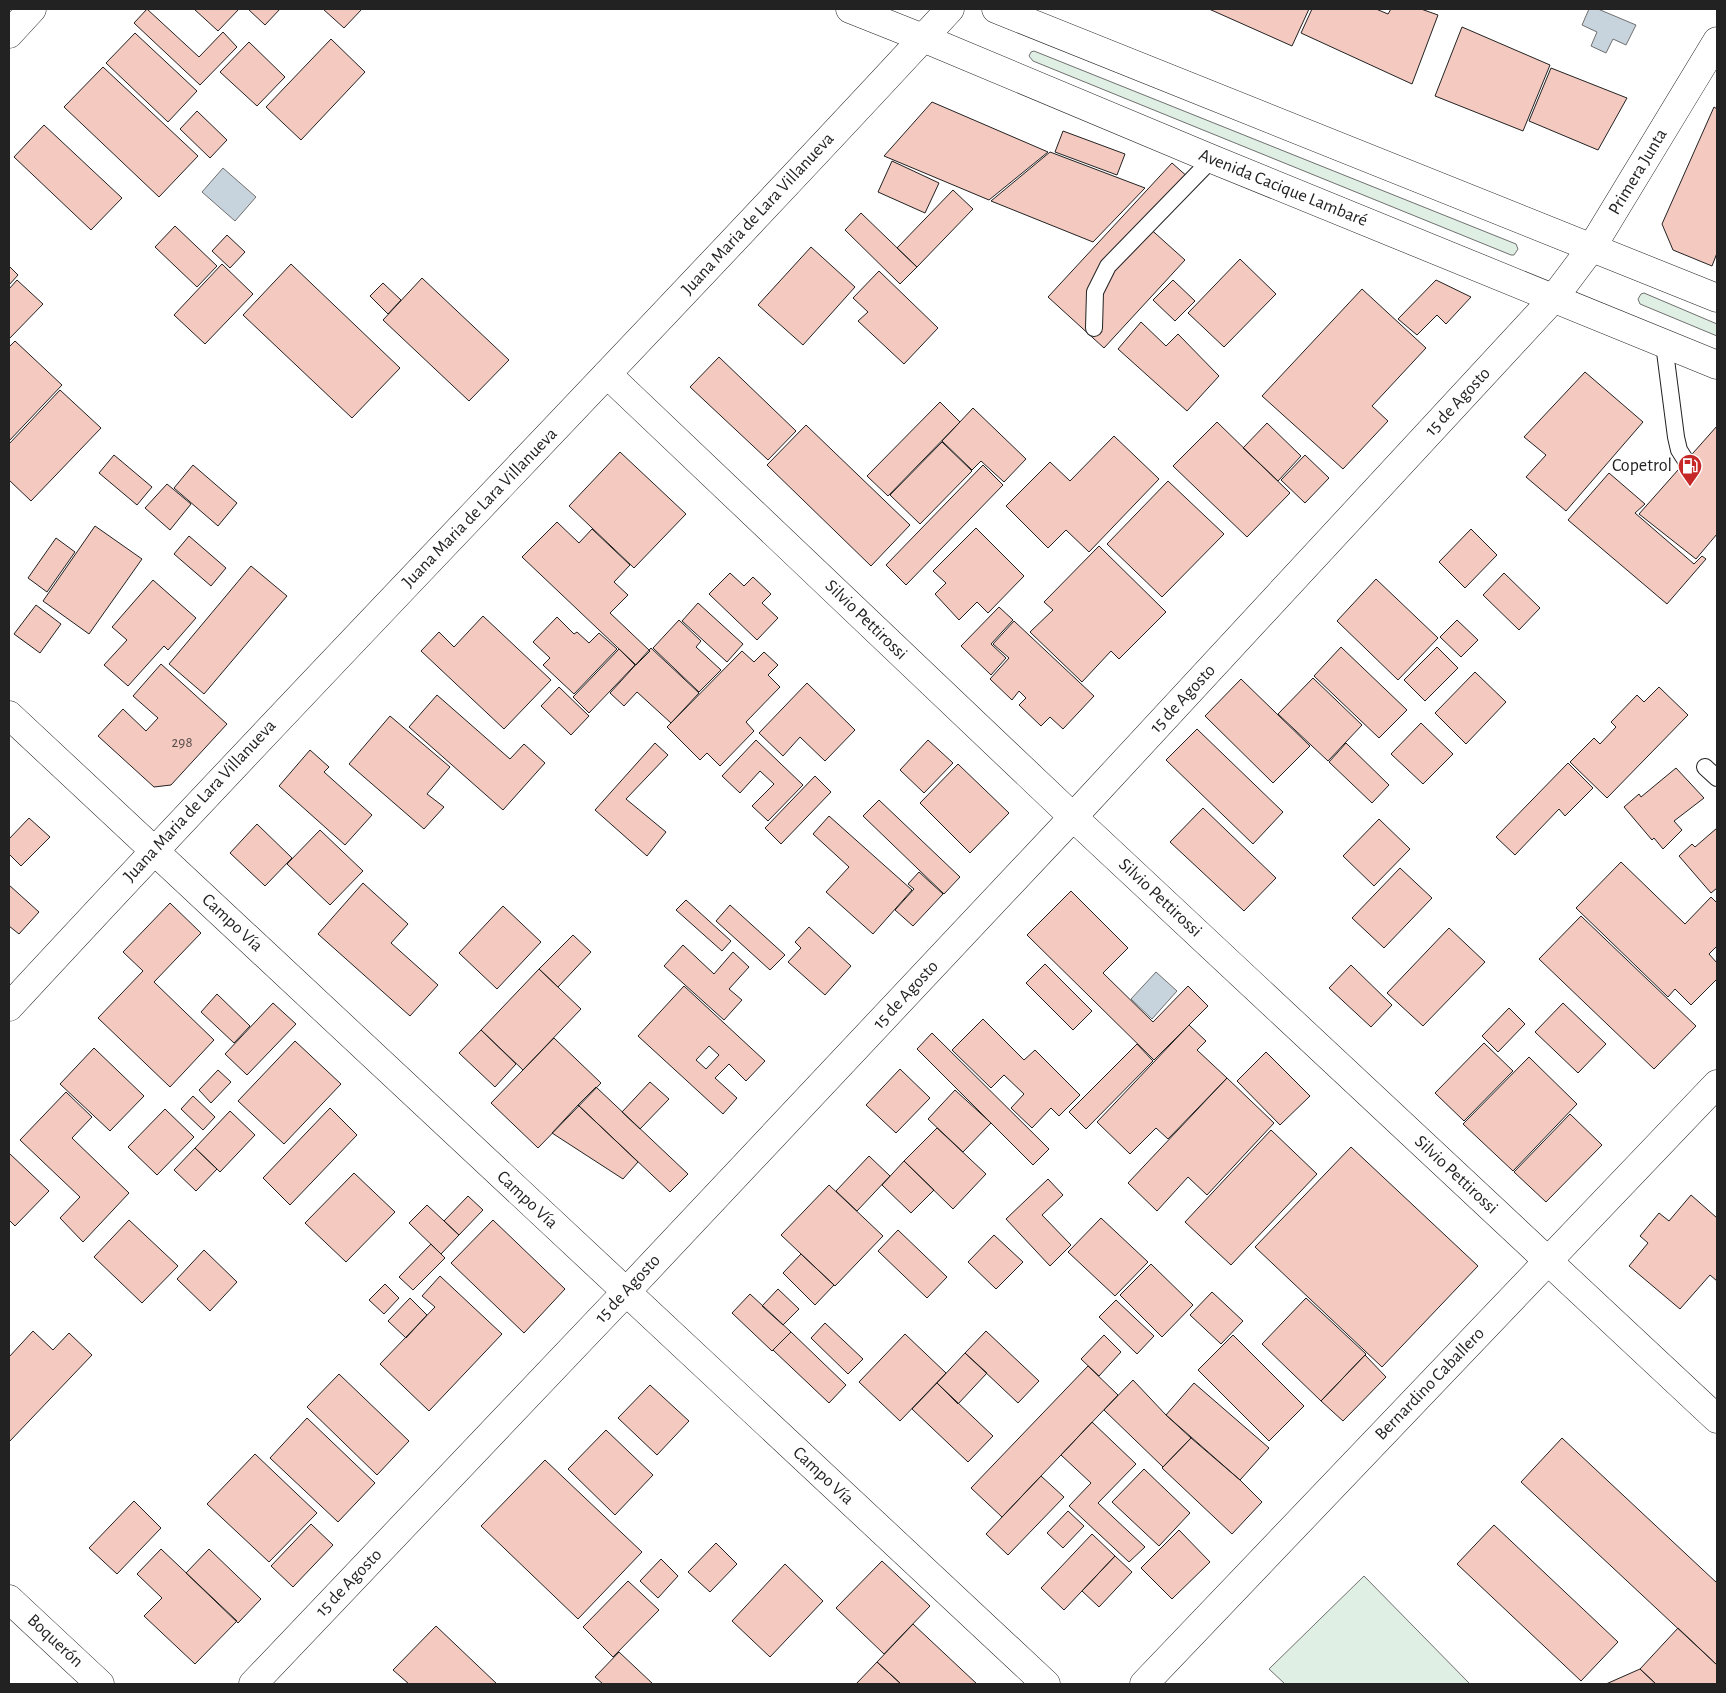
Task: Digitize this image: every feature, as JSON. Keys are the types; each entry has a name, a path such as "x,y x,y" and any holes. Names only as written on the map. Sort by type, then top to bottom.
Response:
{"street":[{"path":"9,34 32,9"},
{"name":"Avenida Cacique Lambaré","path":"850,9 1717,365"},
{"name":"Juana Maria de Lara Villanueva","path":"9,1006 154,850 607,374 950,9"},
{"path":"996,9 1717,298"},
{"name":"Primera Junta","path":"1553,299 1592,247 1717,41"},
{"name":"15 de Agosto","path":"253,1684 626,1292 1073,817 1553,299"},
{"name":"Silvio Pettirossi","path":"607,374 1073,817 1717,1419"},
{"name":"Campo Vía","path":"9,715 1046,1684"},
{"name":"Bernardino Caballero","path":"1144,1684 1717,1084"},
{"name":"Boquerón","path":"9,1599 100,1684"}],"lane":[{"path":"1094,328 1095,292 1108,266 1212,159"},
{"path":"1664,344 1676,437 1679,450 1686,461"}],"green space":[{"path":"1034,51 1516,244 1518,249 1514,255 1511,255 1033,61 1029,56"},
{"path":"1644,293 1717,324 1717,336 1640,304 1638,299"},
{"path":"1364,1576 1470,1684 1285,1684 1269,1669"}],"shaded area":[{"path":"1589,9 1598,9 1636,25 1626,45 1613,39 1606,53 1591,46 1597,32 1582,25"},
{"path":"223,168 256,197 235,221 202,192"},
{"path":"1156,972 1177,991 1152,1019 1131,999"}],"building":[{"path":"147,9 199,57 223,32 237,47 200,85 134,23"},
{"path":"194,9 239,9 218,31"},
{"path":"248,9 280,9 265,25"},
{"path":"323,9 362,9 344,28"},
{"path":"1209,9 1309,9 1292,46"},
{"path":"1312,9 1376,9 1388,14 1391,9 1421,9 1438,15 1412,84 1301,33"},
{"path":"1462,27 1550,65 1523,131 1435,96"},
{"path":"135,33 197,91 168,122 106,63"},
{"path":"331,39 365,72 301,140 266,107"},
{"path":"249,42 285,77 257,106 220,72"},
{"path":"103,67 198,156 159,197 64,107"},
{"path":"1551,68 1627,98 1598,150 1529,121"},
{"path":"932,102 1048,152 989,200 884,156"},
{"path":"1714,107 1717,109 1717,253 1712,266 1673,250 1662,224"},
{"path":"197,111 227,140 210,158 180,129"},
{"path":"44,125 122,198 91,230 14,157"},
{"path":"1063,131 1125,154 1117,175 1055,152"},
{"path":"1050,152 1145,188 1093,242 991,201"},
{"path":"892,161 939,183 925,213 878,192"},
{"path":"1172,163 1189,178 1146,225 1185,260 1104,348 1048,297"},
{"path":"953,190 973,209 917,267 897,248"},
{"path":"861,213 917,267 900,284 845,230"},
{"path":"175,226 217,266 197,287 155,247"},
{"path":"227,235 245,252 230,268 212,251"},
{"path":"811,247 855,287 803,345 758,305"},
{"path":"1240,259 1276,294 1224,347 1188,313"},
{"path":"222,264 253,294 205,344 174,315"},
{"path":"291,264 400,368 352,418 243,315"},
{"path":"9,266 18,275 9,285"},
{"path":"879,271 938,328 904,364 858,321 868,312 853,298"},
{"path":"422,278 509,360 469,401 383,320"},
{"path":"17,280 43,304 9,339 9,289"},
{"path":"1173,280 1195,301 1175,321 1153,300"},
{"path":"1436,280 1471,297 1446,324 1437,315 1417,335 1398,319"},
{"path":"383,283 401,300 388,314 370,296"},
{"path":"1362,289 1426,348 1372,406 1388,421 1343,469 1262,396"},
{"path":"1141,322 1166,346 1178,334 1219,376 1187,411 1118,349"},
{"path":"15,341 62,385 9,441 9,347"},
{"path":"719,357 796,431 768,460 690,387"},
{"path":"1585,372 1643,422 1566,511 1526,477 1546,455 1524,437"},
{"path":"60,390 101,428 31,501 9,480 9,444"},
{"path":"940,402 960,422 888,496 867,476"},
{"path":"973,408 1026,459 1004,482 981,461 972,470 942,441"},
{"path":"1217,422 1290,493 1247,537 1173,466"},
{"path":"1267,423 1301,456 1278,481 1243,448"},
{"path":"806,425 910,525 871,566 767,465"},
{"name":"Copetrol","path":"1717,426 1717,534 1696,559 1639,514"},
{"path":"1114,436 1159,479 1089,552 1066,530 1048,548 1006,506 1050,462 1070,481"},
{"path":"942,442 972,471 920,524 890,495"},
{"path":"620,452 686,514 634,568 569,506"},
{"path":"114,455 152,487 137,505 99,473"},
{"path":"1305,455 1329,478 1305,503 1281,480"},
{"path":"193,465 237,503 218,526 174,488"},
{"path":"983,465 1003,485 906,585 886,565"},
{"path":"1609,473 1645,504 1635,513 1694,564 1702,556 1706,559 1667,604 1568,520"},
{"path":"1168,481 1224,534 1162,597 1107,544"},
{"path":"167,484 191,504 170,530 145,508"},
{"path":"557,522 579,543 592,529 630,565 614,582 628,595 610,613 650,651 636,665 522,557"},
{"path":"95,526 142,559 89,634 43,601"},
{"path":"976,528 1024,576 988,613 977,602 959,620 935,594 946,583 933,571"},
{"path":"1471,529 1497,555 1465,588 1439,562"},
{"path":"189,536 226,568 211,586 174,554"},
{"path":"56,538 75,552 47,592 28,578"},
{"path":"1099,546 1166,612 1119,659 1111,651 1082,682 1030,632 1053,610 1044,602"},
{"path":"251,566 287,596 204,694 169,664"},
{"path":"730,573 744,586 753,577 771,594 762,603 778,618 757,640 709,594"},
{"path":"1504,573 1540,608 1519,630 1483,595"},
{"path":"1376,579 1438,638 1398,680 1337,621"},
{"path":"153,580 196,618 168,650 164,646 128,686 104,665 127,640 112,627"},
{"path":"698,603 743,644 727,662 682,621"},
{"path":"36,605 61,624 40,653 14,634"},
{"path":"999,607 1013,620 991,644 1006,658 991,675 961,646"},
{"path":"483,616 551,680 504,729 421,651 439,632 454,647"},
{"path":"557,617 574,634 577,632 589,643 599,633 617,649 574,694 543,665 550,658 533,642"},
{"path":"679,620 701,641 696,647 721,670 699,692 653,648"},
{"path":"1457,620 1478,640 1461,657 1440,637"},
{"path":"1014,621 1094,696 1063,729 1050,717 1041,726 1019,705 1026,698 1019,691 1012,700 990,679 1009,658 993,644"},
{"path":"1341,647 1407,710 1379,738 1314,676"},
{"path":"1437,647 1458,668 1425,701 1404,680"},
{"path":"651,648 699,693 671,723 637,692 624,706 610,693"},
{"path":"619,649 635,665 589,713 573,697"},
{"path":"742,651 754,662 764,652 778,665 768,675 780,687 746,722 754,731 720,766 707,753 700,760 667,727"},
{"path":"161,664 227,724 171,785 154,787 98,736 123,709 146,731 158,718 133,696"},
{"path":"1475,672 1506,702 1466,744 1435,713"},
{"path":"1313,678 1362,725 1328,761 1278,714"},
{"path":"1241,679 1310,746 1273,783 1205,716"},
{"path":"807,683 855,730 825,761 800,737 783,756 759,733"},
{"path":"559,687 589,716 571,735 541,706"},
{"path":"1659,687 1688,715 1607,798 1570,762 1594,738 1600,744 1616,727 1611,722 1637,695 1644,702"},
{"path":"437,695 510,759 524,744 545,763 503,810 409,727"},
{"path":"390,716 450,767 427,794 444,807 424,829 349,764"},
{"path":"1421,723 1453,754 1423,784 1391,754"},
{"path":"1197,729 1283,812 1253,844 1166,760"},
{"path":"756,740 803,785 768,821 752,806 774,784 760,771 740,793 722,776"},
{"path":"928,740 953,763 924,793 900,770"},
{"path":"655,743 668,755 626,799 666,832 647,856 595,810"},
{"path":"1346,743 1389,785 1372,803 1329,762"},
{"path":"310,750 329,767 324,772 372,815 345,845 279,786"},
{"path":"1568,763 1593,788 1565,816 1559,809 1515,855 1496,837"},
{"path":"958,764 1009,813 970,853 920,803"},
{"path":"1676,768 1704,798 1674,821 1682,830 1663,849 1654,838 1652,840 1624,807 1639,794 1641,797"},
{"path":"815,776 831,792 781,844 765,828"},
{"path":"879,800 960,877 944,894 863,816"},
{"path":"1203,808 1276,878 1244,911 1170,842"},
{"path":"829,816 912,890 873,934 826,892 849,867 813,834"},
{"path":"29,818 50,837 21,866 9,854 9,839"},
{"path":"1379,819 1410,849 1374,886 1343,856"},
{"path":"257,824 292,858 265,886 230,853"},
{"path":"1717,828 1717,888 1711,893 1679,856 1692,844 1695,847"},
{"path":"320,830 363,871 330,905 287,864"},
{"path":"1621,862 1685,924 1711,897 1717,903 1717,946 1709,954 1717,963 1717,979 1691,1005 1675,989 1668,997 1576,908"},
{"path":"1400,868 1432,898 1384,948 1352,918"},
{"path":"919,872 943,894 913,926 895,910 914,889 908,884"},
{"path":"363,883 408,924 391,943 438,985 410,1016 318,934"},
{"path":"9,885 39,912 19,934 9,926"},
{"path":"1071,891 1128,948 1103,973 1153,1022 1188,986 1208,1006 1154,1060 1027,935"},
{"path":"686,900 731,941 722,951 676,910"},
{"path":"170,903 201,933 154,982 214,1040 170,1087 98,1018 143,971 123,952"},
{"path":"730,905 785,955 770,970 716,921"},
{"path":"503,906 541,942 497,989 459,953"},
{"path":"1581,916 1696,1026 1654,1069 1539,959"},
{"path":"809,927 851,966 825,995 788,962 801,948 795,942"},
{"path":"1449,928 1485,962 1423,1026 1387,993"},
{"path":"573,935 591,952 558,987 539,969"},
{"path":"683,945 714,974 733,952 749,967 729,989 742,1000 724,1020 664,966"},
{"path":"1045,964 1092,1011 1073,1030 1026,983"},
{"path":"1351,965 1392,1005 1371,1027 1329,988"},
{"path":"539,969 581,1009 523,1070 481,1030"},
{"path":"684,986 765,1061 746,1081 729,1064 715,1078 737,1098 723,1114 638,1036","holes":["709,1046 719,1055 706,1069 696,1060"]},
{"path":"217,994 250,1026 234,1043 201,1012"},
{"path":"273,1003 296,1024 247,1075 225,1054"},
{"path":"1563,1003 1606,1044 1578,1073 1535,1032"},
{"path":"1509,1008 1525,1024 1498,1052 1482,1036"},
{"path":"983,1019 1024,1060 1035,1050 1080,1095 1059,1116 1051,1108 1032,1128 1011,1108 1024,1094 1004,1075 991,1088 952,1050"},
{"path":"1189,1025 1206,1041 1197,1050 1227,1078 1168,1139 1156,1128 1130,1154 1097,1122"},
{"path":"481,1030 516,1064 495,1087 459,1053"},
{"path":"932,1033 1049,1149 1033,1165 917,1049"},
{"path":"554,1038 601,1083 538,1148 491,1103"},
{"path":"295,1041 341,1084 284,1144 238,1101"},
{"path":"1484,1043 1513,1071 1464,1121 1435,1093"},
{"path":"1137,1044 1153,1061 1086,1129 1069,1112"},
{"path":"94,1048 144,1096 110,1131 60,1084"},
{"path":"1266,1052 1310,1096 1280,1125 1237,1081"},
{"path":"1529,1057 1577,1104 1513,1171 1463,1124"},
{"path":"900,1069 930,1098 896,1133 866,1105"},
{"path":"218,1070 231,1082 211,1103 199,1090"},
{"path":"1227,1078 1274,1123 1207,1195 1188,1177 1157,1211 1128,1183"},
{"path":"650,1082 669,1099 640,1129 622,1112"},
{"path":"596,1087 688,1174 670,1192 578,1105"},
{"path":"955,1090 991,1123 963,1152 928,1119"},
{"path":"66,1092 92,1117 72,1138 129,1193 83,1242 60,1218 80,1197 20,1140"},
{"path":"193,1096 215,1117 203,1130 181,1109"},
{"path":"578,1105 638,1162 623,1179 552,1133"},
{"path":"330,1108 357,1135 290,1205 263,1178"},
{"path":"165,1109 194,1137 157,1175 128,1147"},
{"path":"230,1111 255,1135 220,1172 195,1148"},
{"path":"1570,1114 1602,1145 1546,1202 1514,1172"},
{"path":"937,1128 986,1174 953,1209 904,1161"},
{"path":"1271,1130 1317,1174 1231,1265 1185,1222"},
{"path":"1351,1147 1478,1266 1382,1367 1255,1247"},
{"path":"195,1148 217,1169 196,1191 174,1170"},
{"path":"9,1153 49,1191 15,1226 9,1220"},
{"path":"869,1156 890,1176 857,1211 836,1191"},
{"path":"904,1161 934,1190 911,1213 882,1185"},
{"path":"354,1173 395,1212 346,1262 305,1223"},
{"path":"1048,1179 1063,1195 1042,1215 1071,1245 1050,1266 1006,1219"},
{"path":"829,1185 883,1236 835,1286 781,1235"},
{"path":"1691,1195 1717,1218 1717,1281 1710,1275 1680,1309 1629,1266 1648,1243 1640,1236 1659,1213 1669,1221"},
{"path":"468,1196 483,1210 459,1235 444,1221"},
{"path":"427,1205 459,1235 441,1254 409,1223"},
{"path":"1101,1218 1148,1262 1115,1296 1068,1252"},
{"path":"129,1220 178,1266 142,1303 94,1257"},
{"path":"493,1220 565,1289 524,1333 451,1263"},
{"path":"898,1230 947,1277 927,1298 878,1251"},
{"path":"994,1235 1023,1262 996,1289 968,1262"},
{"path":"431,1244 445,1258 413,1290 399,1277"},
{"path":"204,1250 237,1282 210,1311 177,1279"},
{"path":"801,1254 834,1285 815,1305 783,1273"},
{"path":"1151,1264 1193,1305 1162,1337 1120,1295"},
{"path":"440,1276 502,1334 429,1411 380,1364 435,1307 422,1296"},
{"path":"385,1284 399,1298 384,1314 369,1300"},
{"path":"778,1289 799,1309 783,1325 762,1306"},
{"path":"1212,1292 1243,1321 1221,1344 1190,1315"},
{"path":"750,1294 791,1332 772,1351 732,1313"},
{"path":"410,1298 427,1315 406,1338 388,1321"},
{"path":"1306,1298 1366,1354 1321,1401 1262,1344"},
{"path":"1116,1300 1154,1336 1137,1354 1099,1317"},
{"path":"825,1323 863,1359 848,1374 811,1338"},
{"path":"33,1331 53,1350 69,1333 92,1355 9,1442 9,1357"},
{"path":"986,1331 1039,1381 1018,1403 965,1353"},
{"path":"791,1332 846,1385 829,1403 773,1350"},
{"path":"905,1334 946,1373 900,1421 859,1382"},
{"path":"1104,1335 1121,1352 1099,1376 1081,1359"},
{"path":"1233,1335 1304,1406 1269,1441 1198,1370"},
{"path":"965,1353 987,1373 958,1404 937,1383"},
{"path":"1365,1355 1386,1377 1343,1421 1321,1401"},
{"path":"1088,1366 1118,1395 1002,1517 971,1488"},
{"path":"339,1374 409,1441 377,1475 307,1407"},
{"path":"1133,1380 1191,1438 1163,1467 1104,1410"},
{"path":"937,1383 993,1436 968,1462 912,1409"},
{"path":"1194,1383 1269,1448 1240,1480 1166,1415"},
{"path":"650,1385 689,1421 657,1455 618,1418"},
{"path":"307,1418 375,1483 338,1522 270,1458"},
{"path":"1092,1422 1136,1464 1098,1503 1145,1547 1129,1562 1069,1506 1091,1483 1061,1455"},
{"path":"606,1430 653,1475 615,1515 568,1469"},
{"path":"1191,1438 1240,1480 1262,1502 1232,1534 1162,1468"},
{"path":"1562,1438 1717,1583 1717,1665 1521,1482"},
{"path":"255,1454 317,1513 269,1562 207,1504"},
{"path":"545,1460 642,1552 578,1619 481,1526"},
{"path":"1144,1469 1190,1513 1159,1546 1112,1502"},
{"path":"1041,1476 1064,1497 1008,1555 986,1534"},
{"path":"134,1501 161,1528 117,1574 89,1548"},
{"path":"1068,1511 1084,1526 1063,1548 1047,1533"},
{"path":"311,1524 333,1545 293,1587 271,1566"},
{"path":"1494,1525 1618,1642 1581,1681 1457,1564"},
{"path":"1179,1530 1210,1562 1172,1599 1141,1568"},
{"path":"1092,1534 1115,1556 1064,1610 1041,1588"},
{"path":"716,1543 737,1564 710,1592 688,1572"},
{"path":"161,1549 237,1621 195,1664 144,1616 162,1598 137,1574"},
{"path":"209,1549 261,1599 238,1623 186,1573"},
{"path":"1115,1556 1132,1572 1099,1607 1082,1591"},
{"path":"661,1559 678,1576 658,1598 640,1581"},
{"path":"882,1561 930,1606 884,1654 836,1608"},
{"path":"785,1564 823,1601 770,1657 732,1621"},
{"path":"628,1581 659,1610 613,1657 583,1627"},
{"path":"913,1624 977,1684 901,1684 877,1662"},
{"path":"436,1626 497,1684 409,1684 393,1670"},
{"path":"1678,1628 1717,1665 1717,1684 1656,1684 1640,1669"},
{"path":"619,1652 653,1684 603,1684 595,1677"},
{"path":"877,1662 901,1684 856,1684"},
{"path":"1640,1669 1656,1684 1606,1684"}],"place":[{"name":"Copetrol","path":"1690,487"}]}
